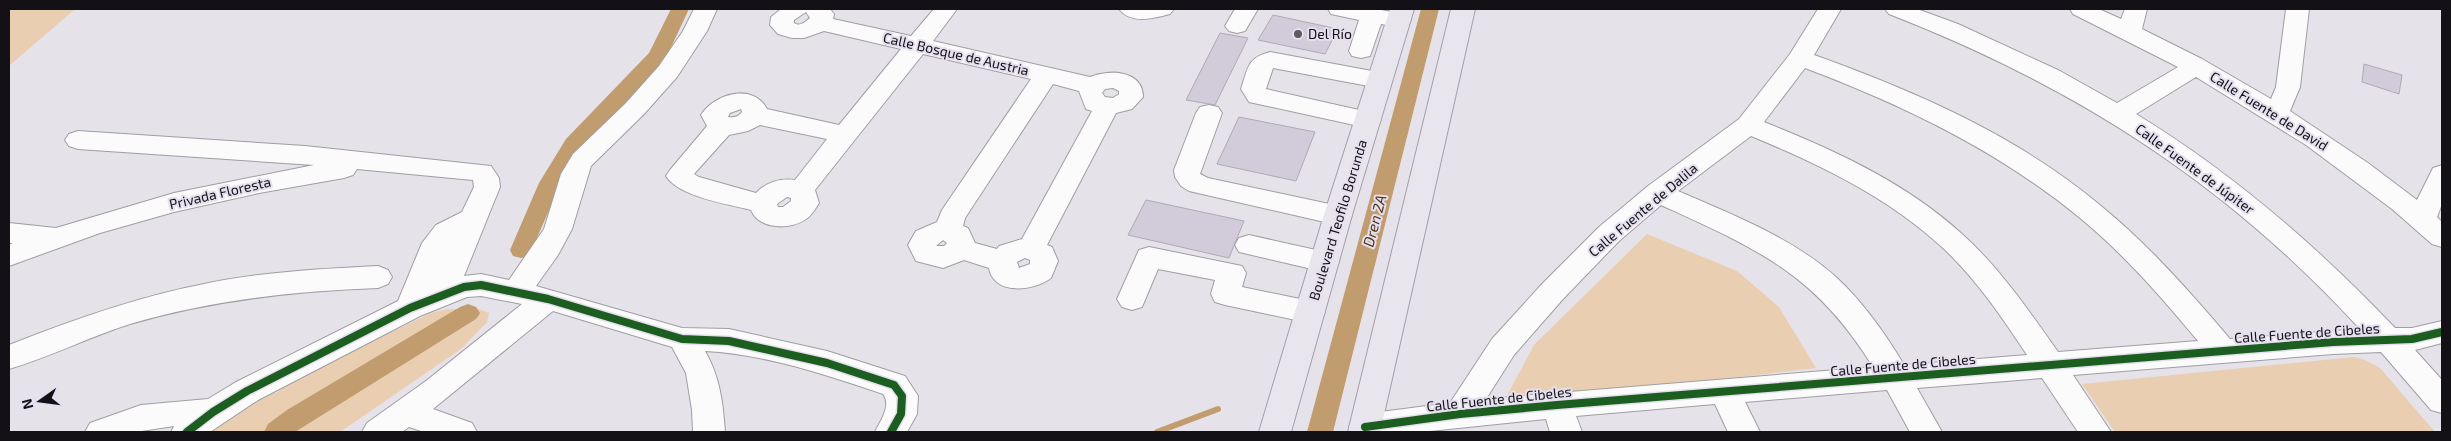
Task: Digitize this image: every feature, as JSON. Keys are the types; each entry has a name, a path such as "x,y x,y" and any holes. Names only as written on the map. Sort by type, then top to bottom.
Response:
{"main road":[{"path":"1365,430 1462,9"},
{"name":"Boulevard Teofilo Borunda","path":"1275,432 1338,215 1398,23"}],"street":[{"path":"516,292 553,240 562,219 570,182 577,166 676,64 695,32 705,9"},
{"path":"797,9 784,17 782,25 785,28 803,31 817,16"},
{"path":"845,135 770,117 753,116 740,125 722,126 682,169 679,176 690,184 763,204 766,213 772,216 786,217 797,212 805,203 804,194 800,191 845,135 917,44 946,9"},
{"path":"1131,9 1144,13 1162,9"},
{"path":"1339,9 1366,35 1398,23"},
{"name":"Calle Fuente de Dalila","path":"1460,414 1503,347 1553,291 1609,234 1748,125 1800,58 1829,9"},
{"name":"Calle Fuente de Júpiter","path":"1897,9 2015,56 2118,113 2213,178 2283,235 2388,340 2442,401"},
{"name":"Calle Fuente de David","path":"2080,9 2133,20 2193,64 2276,113 2382,186 2442,237"},
{"path":"2276,113 2288,87 2298,9"},
{"name":"Calle Bosque de Austria","path":"817,16 917,44 1046,74 1083,83 1099,97 1031,249 1037,251 1044,259 1042,268 1033,276 1013,278 1004,271 1003,261 953,240 952,217 1046,74"},
{"path":"1800,58 1871,83 1957,124 2016,158 2089,210 2186,307 2223,351"},
{"path":"1368,120 1264,98 1258,96 1253,89 1261,64 1270,60 1379,80"},
{"path":"2118,113 2185,76 2193,64"},
{"path":"1209,113 1187,170 1186,176 1190,181 1206,187 1338,215"},
{"path":"1748,125 1800,146 1844,167 1888,193 1936,228 1982,272 2006,303 2096,432"},
{"name":"Privada Floresta","path":"78,140 305,155 482,172 486,178 487,187 473,218 470,234 442,294"},
{"name":"Privada Floresta","path":"9,256 57,236 184,200 301,176 385,163"},
{"path":"2422,219 2442,174"},
{"path":"1658,194 1762,241 1807,269 1842,301 1896,378 1926,432"},
{"path":"410,308 432,250 446,232 473,218"},
{"name":"Privada Floresta","path":"9,233 57,236"},
{"path":"1249,245 1325,262"},
{"path":"1132,298 1150,257 1232,273 1225,294 1310,312"},
{"path":"9,357 68,334 150,307 194,297 254,287 337,278 378,277"},
{"path":"188,432 213,412 247,391 410,308 442,294 464,287 481,285 548,299 682,339 728,341 827,363 894,385 902,396 902,404 901,414 891,432"},
{"path":"378,432 406,413 548,299"},
{"name":"Calle Fuente de Cibeles","path":"1365,430 1430,426 1460,414 1562,418 1725,392 2223,351 2412,339 2442,332"},
{"path":"682,339 701,372 708,410 709,432"},
{"path":"1725,392 1744,432"},
{"path":"101,432 125,422 181,413 213,412"},
{"path":"406,413 461,432"}],"shaded area":[{"path":"9,9 75,9 9,66"},
{"path":"1647,234 1737,271 1779,307 1816,368 1502,405 1534,345"},
{"path":"447,309 479,309 489,313 487,322 461,349 340,432 202,432 260,393 276,393 299,377 431,313"},
{"path":"2354,357 2365,360 2380,368 2435,432 2115,432 2082,384"}],"building":[{"name":"Del Río","path":"1273,15 1338,29 1325,54 1258,40"},
{"path":"1220,33 1248,38 1215,105 1186,100"},
{"path":"2364,64 2402,75 2399,94 2362,82"},
{"path":"1239,117 1315,132 1296,181 1217,164"},
{"path":"1146,200 1244,221 1229,258 1128,235"}],"waterway":[{"path":"521,250 550,183 574,144 658,56 680,9"},
{"name":"Dren 2A","path":"1320,432 1430,9"},
{"path":"277,432 296,417 468,313"},
{"path":"1157,432 1218,409"}],"cycle path":[{"path":"187,432 213,412 247,391 410,308 464,287 481,285 548,299 682,339 729,341 827,363 894,385 902,396 901,414 891,432"},
{"path":"1365,427 1460,414 1557,405 2333,342 2412,339 2442,332"}],"place":[{"name":"Del Río","path":"1298,34"}]}
